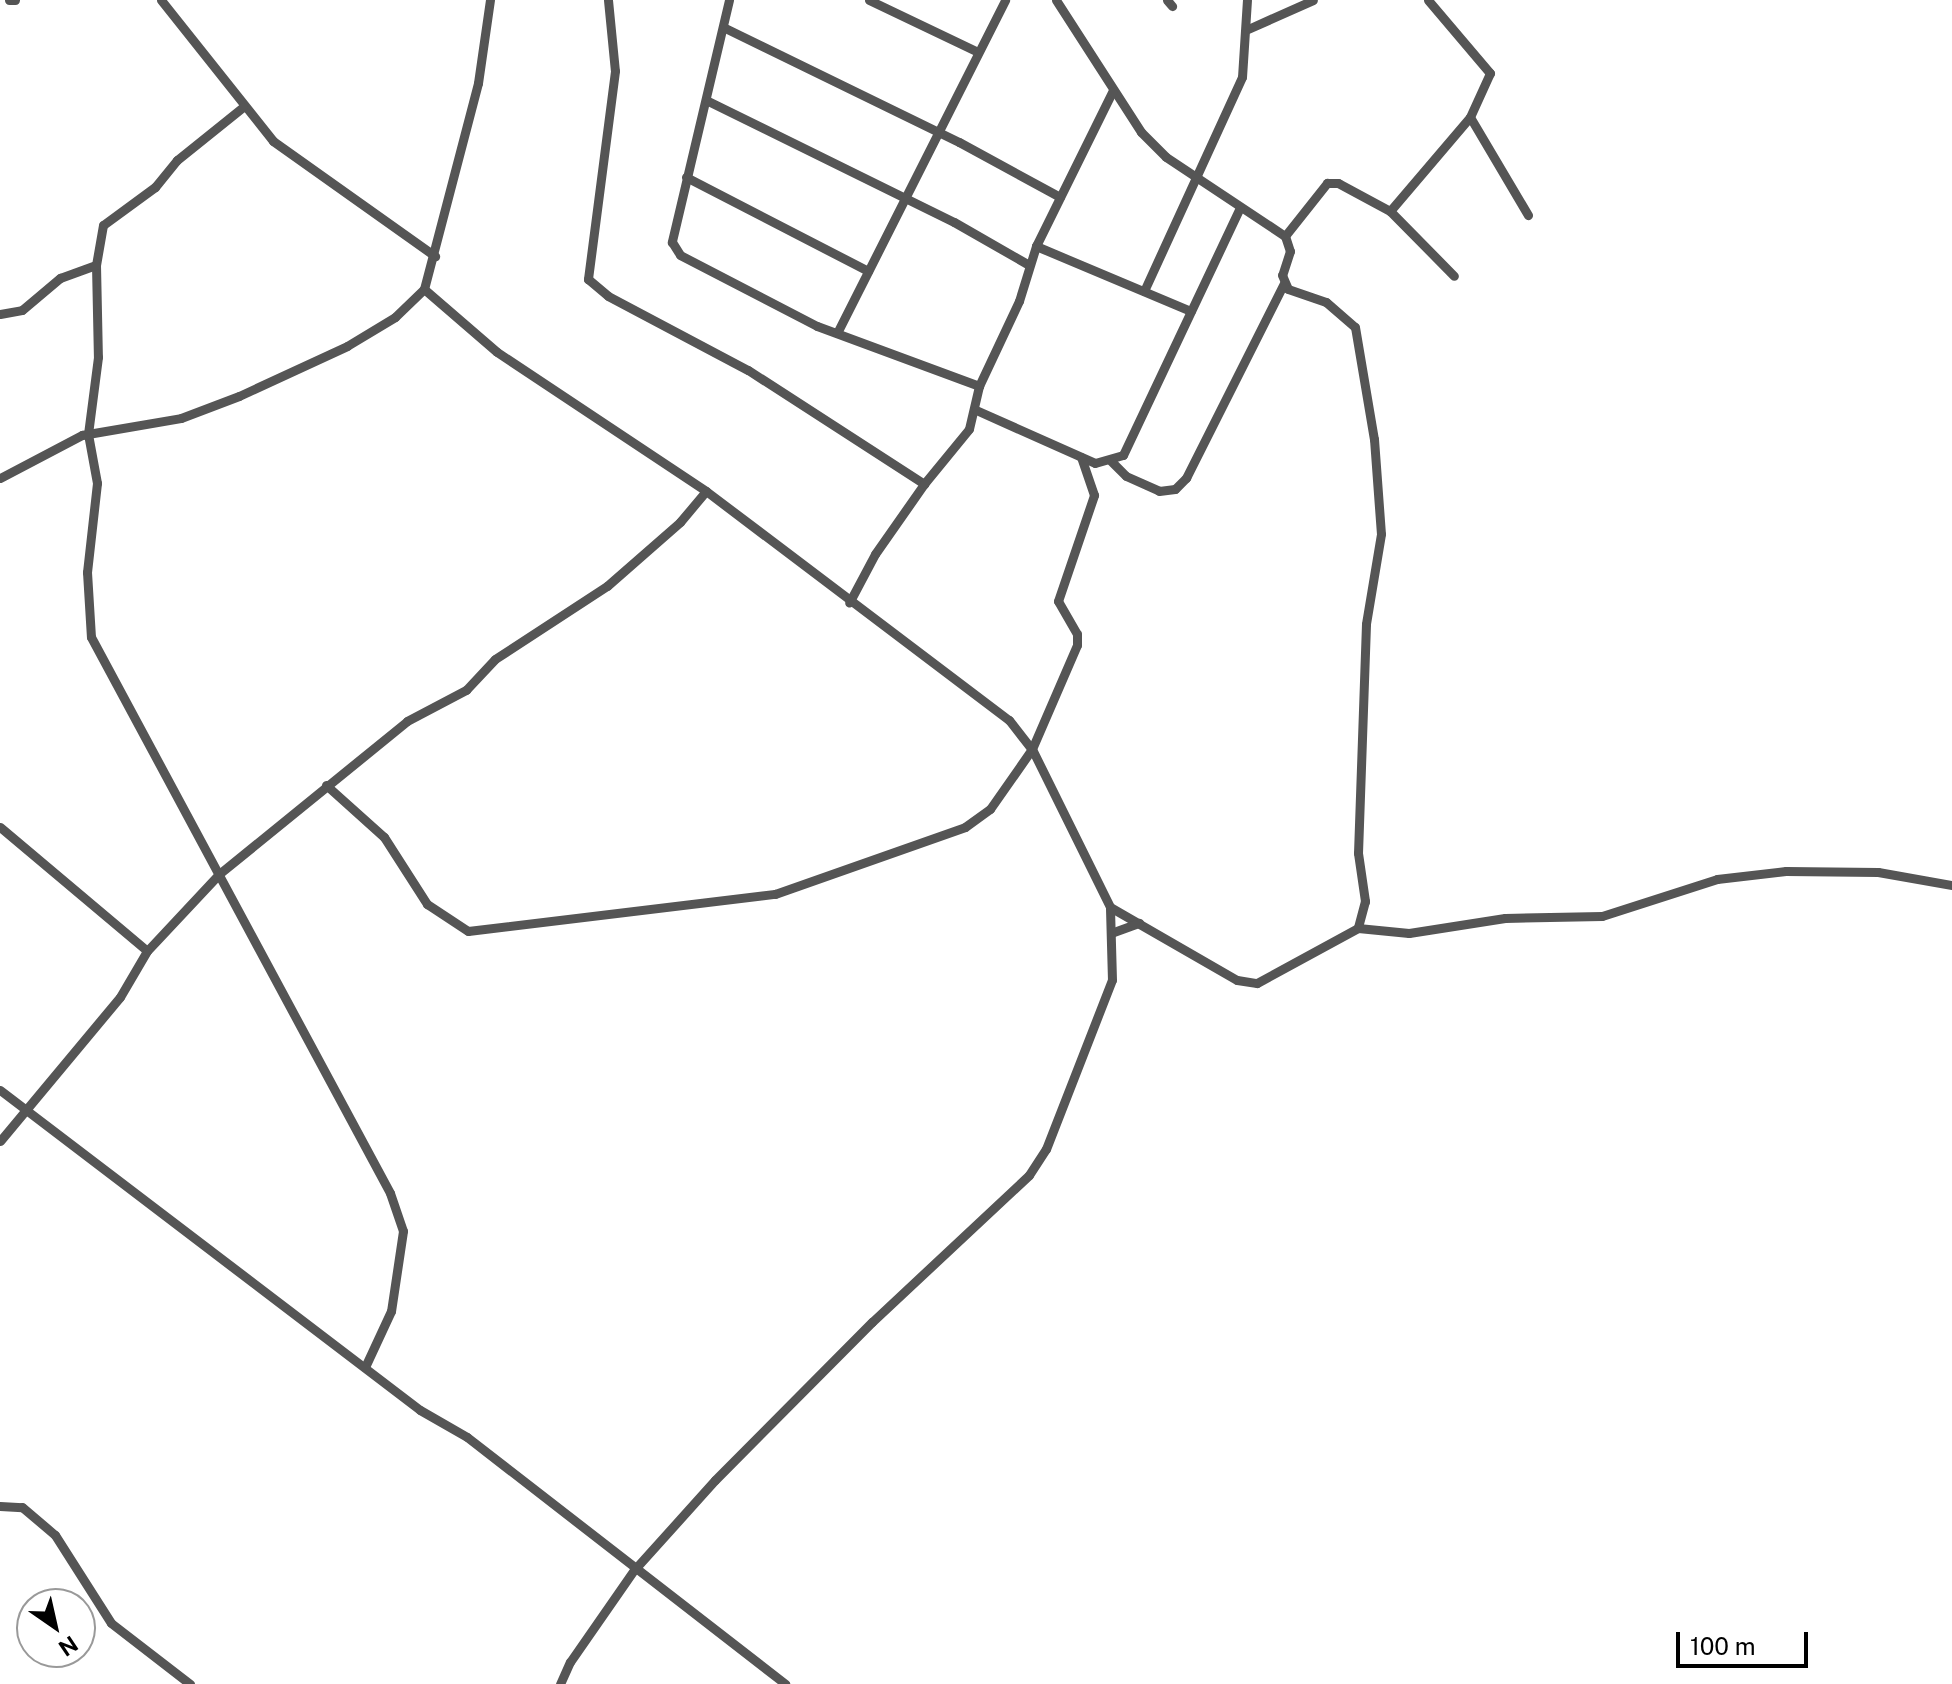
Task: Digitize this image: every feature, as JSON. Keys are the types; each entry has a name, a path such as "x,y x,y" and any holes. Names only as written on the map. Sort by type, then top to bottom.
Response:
{"street":[{"path":"9,0 15,0"},
{"path":"161,0 273,141 435,256"},
{"path":"0,478 58,444 88,434 181,418 239,396 347,346 395,317 424,289 478,83 490,0"},
{"path":"608,0 615,71 588,279 608,296 748,370 924,484"},
{"path":"729,0 708,101 673,227 672,242 680,255 837,333 979,386"},
{"path":"869,0 976,51"},
{"path":"837,333 976,51 1005,0"},
{"path":"1056,0 1112,92 1141,132 1199,181 1285,236 1290,251 1284,283 1186,478 1175,489 1159,491 1126,476 1111,461"},
{"path":"1144,291 1199,181 1242,77 1248,29 1247,0"},
{"path":"1248,29 1313,0"},
{"path":"1390,211 1470,117 1490,73 1428,0"},
{"path":"723,27 938,132 1060,197"},
{"path":"849,603 875,554 924,484 969,429 976,410 979,386 1019,301 1036,246 1112,92"},
{"path":"708,101 904,197 1029,265"},
{"path":"243,107 177,160 155,187 110,215 103,225 96,265 98,357 88,434 97,483 87,572 91,637 390,1193 403,1231 391,1311 365,1367"},
{"path":"1470,117 1528,215"},
{"path":"686,177 868,271"},
{"path":"1285,236 1327,183 1338,183 1390,211 1454,276"},
{"path":"976,410 1081,457 1111,461 1123,455 1240,208"},
{"path":"1036,246 1191,311"},
{"path":"0,314 22,310 60,278 96,265"},
{"path":"1284,283 1288,289 1326,302 1355,327 1374,439 1381,534 1366,624 1358,838 1365,901 1358,928"},
{"path":"424,289 497,352 706,491 849,603 971,688 1009,720 1032,749 1110,907 1112,980 1046,1149 1029,1175 872,1322 634,1570 570,1662 560,1684"},
{"path":"326,785 384,837 427,904 468,931 775,894 965,827 990,809 1032,749 1077,645 1077,634 1058,601 1094,495 1081,457"},
{"path":"0,1141 120,997 147,951 219,874 407,721 466,690 495,659 607,586 680,522 706,491"},
{"path":"0,827 147,951"},
{"path":"1110,907 1247,983 1257,983 1358,928 1409,933 1505,918 1602,916 1717,879 1786,871 1878,872 1952,885"},
{"path":"1111,933 1139,923"},
{"path":"0,1090 28,1107 73,1148 365,1367 467,1437 634,1570 785,1684"},
{"path":"0,1506 22,1507 55,1535 111,1623 190,1684"}]}
